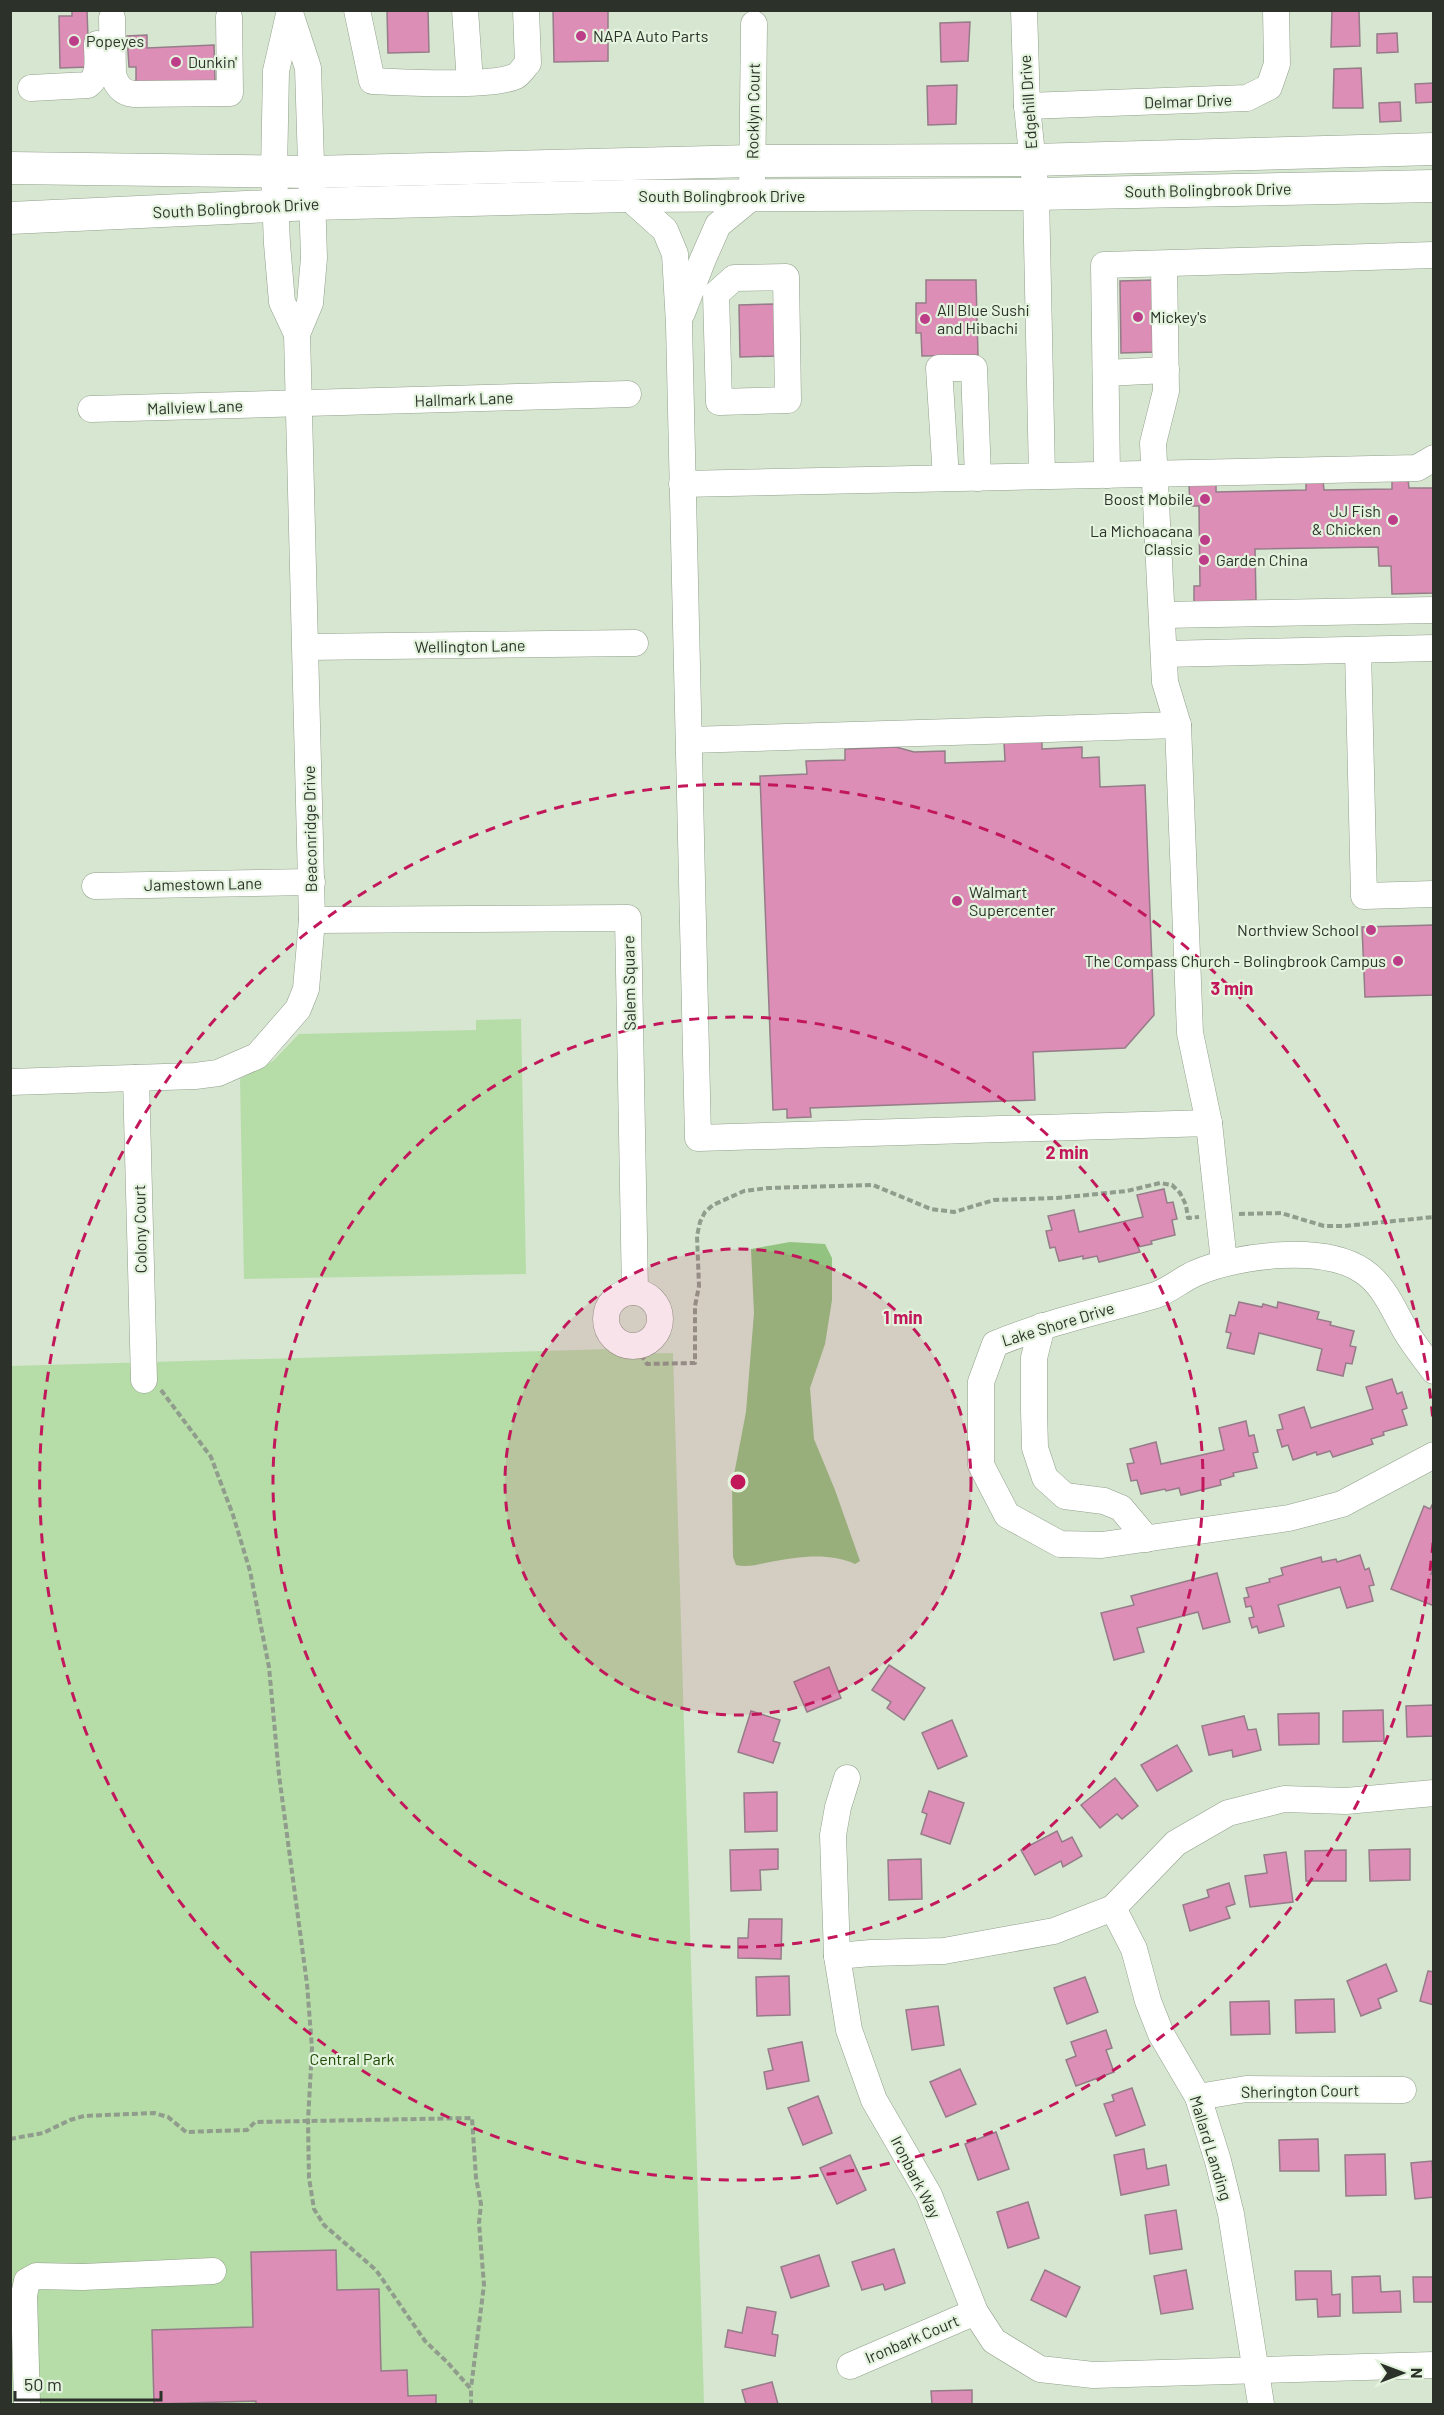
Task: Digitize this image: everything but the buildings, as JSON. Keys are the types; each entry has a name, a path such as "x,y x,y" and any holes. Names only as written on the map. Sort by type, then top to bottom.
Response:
{"main road":[{"name":"South Bolingbrook Drive","path":"10,168 312,172 752,161 1032,160 1434,149"},
{"name":"South Bolingbrook Drive","path":"10,219 313,204 627,196 1036,194 1434,186"}],"street":[{"path":"357,10 372,81 470,82 494,82 517,76 528,63 526,10"},
{"path":"465,10 470,82"},
{"name":"Edgehill Drive","path":"1024,10 1027,106 1036,194 1042,476"},
{"name":"Delmar Drive","path":"1027,106 1247,98 1269,87 1277,64 1276,10"},
{"name":"Beaconridge Drive","path":"10,1082 195,1076 218,1073 262,1051 298,1009 306,989 312,920 312,882 297,334 282,302 274,172 276,71 290,13"},
{"name":"Beaconridge Drive","path":"290,13 308,68 313,204 314,258 310,303 297,334"},
{"path":"104,14 113,75 122,90 134,94 230,93 230,17"},
{"path":"31,88 81,87 92,82 97,70 104,14"},
{"name":"Rocklyn Court","path":"752,197 754,24"},
{"path":"627,196 665,230 675,254 679,324 698,1138 1209,1123"},
{"path":"679,324 704,290 734,278 786,277 788,400 719,402 704,290 718,225 752,197"},
{"path":"1107,475 1104,265 1434,255"},
{"path":"1164,264 1166,391 1153,443 1165,682 1178,725 1190,1033 1209,1123 1224,1262"},
{"path":"945,478 939,368 974,368 978,478"},
{"path":"1106,372 1166,370"},
{"name":"Hallmark Lane","path":"299,404 628,394"},
{"name":"Mallview Lane","path":"91,409 299,404"},
{"path":"682,484 1417,468 1434,458"},
{"path":"1162,615 1434,610"},
{"name":"Wellington Lane","path":"306,647 635,643"},
{"path":"1164,654 1434,648"},
{"path":"1358,650 1364,896 1434,894"},
{"path":"689,740 1178,725"},
{"name":"Jamestown Lane","path":"95,886 312,882"},
{"name":"Salem Square","path":"312,920 628,918 635,1292"},
{"name":"Colony Court","path":"136,1078 151,1383"},
{"name":"Lake Shore Drive","path":"1434,1371 1406,1332 1382,1289 1365,1272 1352,1265 1338,1259 1314,1255 1224,1262 1193,1274 1160,1294 1042,1326 995,1344 981,1382 981,1465 1007,1515 1060,1544 1102,1545 1289,1518 1342,1504 1434,1455"},
{"path":"635,1292 646,1295 654,1302 659,1313 660,1324 655,1335 647,1343 636,1347 623,1345 613,1338 606,1327 606,1314 611,1302 622,1294 635,1292"},
{"path":"1042,1326 1034,1358 1034,1410 1035,1448 1045,1478 1065,1496 1104,1501 1121,1508 1147,1539"},
{"name":"Ironbark Way","path":"847,1778 838,1807 833,1835 837,1956 849,2030 874,2100 929,2195 975,2312 994,2341 1040,2369 1093,2375 1434,2365"},
{"path":"837,1956 944,1951 1054,1930 1113,1908 1176,1843 1228,1813 1284,1798 1346,1801 1434,1793"},
{"name":"Mallard Landing","path":"1113,1908 1134,1949 1148,2001 1161,2034 1198,2097 1218,2161 1231,2214 1261,2404"},
{"name":"Sherington Court","path":"1198,2097 1246,2089 1403,2090"},
{"path":"27,2404 24,2295 27,2282 36,2276 83,2277 213,2271"},
{"name":"Ironbark Court","path":"850,2366 975,2312"}],"path":[{"path":"636,1347 647,1364 695,1363 695,1306 699,1286 697,1236 700,1222 705,1212 713,1205 744,1191 768,1188 873,1185 931,1209 954,1212 994,1200 1057,1198 1127,1191 1160,1183 1172,1185 1180,1192 1186,1205 1188,1218 1281,1213 1324,1226 1344,1226 1434,1217"},
{"path":"151,1383 211,1456 233,1515 250,1571 269,1668 279,1774 307,1984 312,2048 308,2121 309,2178 314,2209 324,2224 376,2270 425,2342 471,2389"},
{"path":"10,2139 43,2133 84,2116 153,2113 168,2117 186,2132 247,2130 255,2122 472,2118 476,2178 481,2204 479,2223 484,2285 471,2404"}],"green space":[{"path":"521,1019 526,1274 244,1279 240,1079 273,1061 299,1034 476,1030 476,1020"},
{"name":"Central Park","path":"612,1349 621,1354 673,1353 704,2404 11,2404 11,1366"}],"shaded area":[{"path":"790,1242 825,1244 832,1258 832,1300 825,1344 810,1388 814,1439 860,1561 855,1564 835,1558 813,1557 744,1566 736,1565 733,1557 732,1485 746,1412 754,1313 751,1249"}],"place":[{"name":"NAPA Auto Parts","path":"581,36"},
{"name":"Popeyes","path":"74,41"},
{"name":"Dunkin'","path":"176,62"},
{"name":"Mickey's","path":"1138,317"},
{"name":"All Blue Sushi and Hibachi","path":"925,319"},
{"name":"Boost Mobile","path":"1205,499"},
{"name":"JJ Fish & Chicken","path":"1393,520"},
{"name":"La Michoacana Classic","path":"1205,540"},
{"name":"Garden China","path":"1204,560"},
{"name":"Walmart Supercenter","path":"957,901"},
{"name":"Northview School","path":"1371,930"},
{"name":"The Compass Church - Bolingbrook Campus","path":"1398,961"}]}
